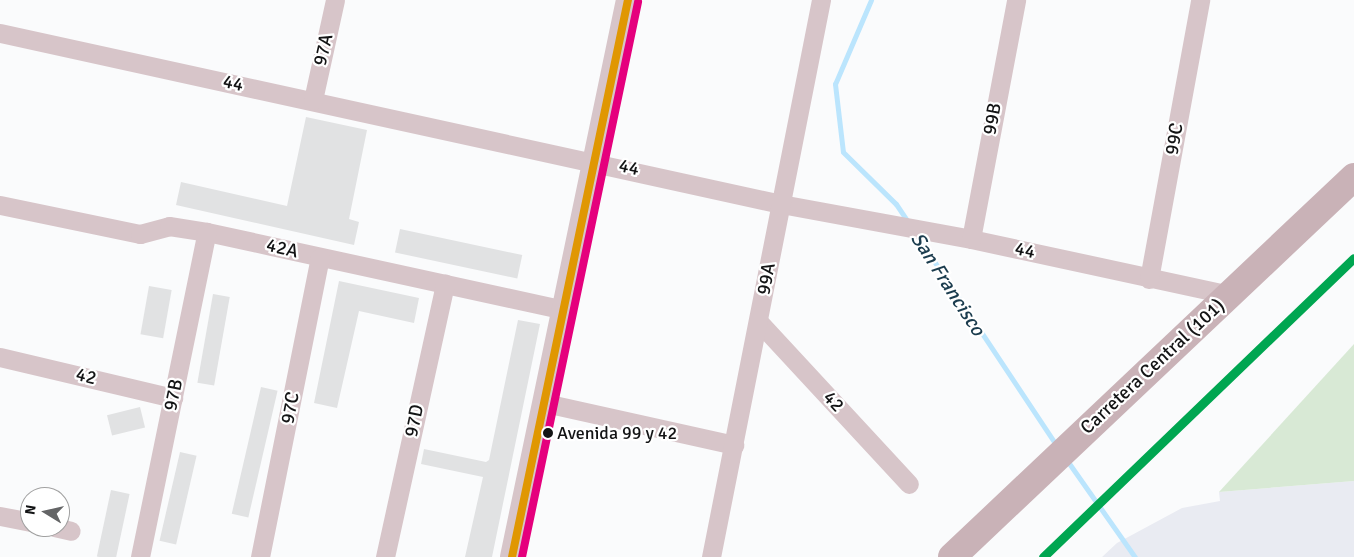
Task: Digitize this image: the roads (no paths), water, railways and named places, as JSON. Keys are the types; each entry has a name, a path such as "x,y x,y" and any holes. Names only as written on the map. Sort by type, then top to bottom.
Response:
{"main road":[{"name":"Carretera Central (101)","path":"952,557 1354,177"}],"street":[{"name":"97A","path":"313,100 335,0"},
{"path":"512,557 628,0"},
{"name":"99A","path":"711,557 822,0"},
{"name":"99B","path":"971,239 1016,0"},
{"name":"99C","path":"1149,279 1200,0"},
{"name":"44","path":"0,33 596,161 781,204 971,239 1229,295"},
{"name":"42A","path":"0,205 140,234 169,226 208,232 564,310"},
{"name":"97B","path":"140,557 208,232"},
{"name":"97C","path":"260,557 320,258"},
{"name":"97D","path":"386,557 445,284"},
{"name":"42","path":"758,321 908,484"},
{"name":"42","path":"0,357 173,398"},
{"path":"545,403 734,445"},
{"path":"0,516 20,520"}],"waterway":[{"name":"San Francisco","path":"871,0 835,84 843,152 896,204 909,223"},
{"name":"San Francisco","path":"916,234 1057,446"},
{"name":"San Francisco","path":"1066,459 1135,557"}],"place":[{"name":"Avenida 99 y 42","path":"548,433"}]}
